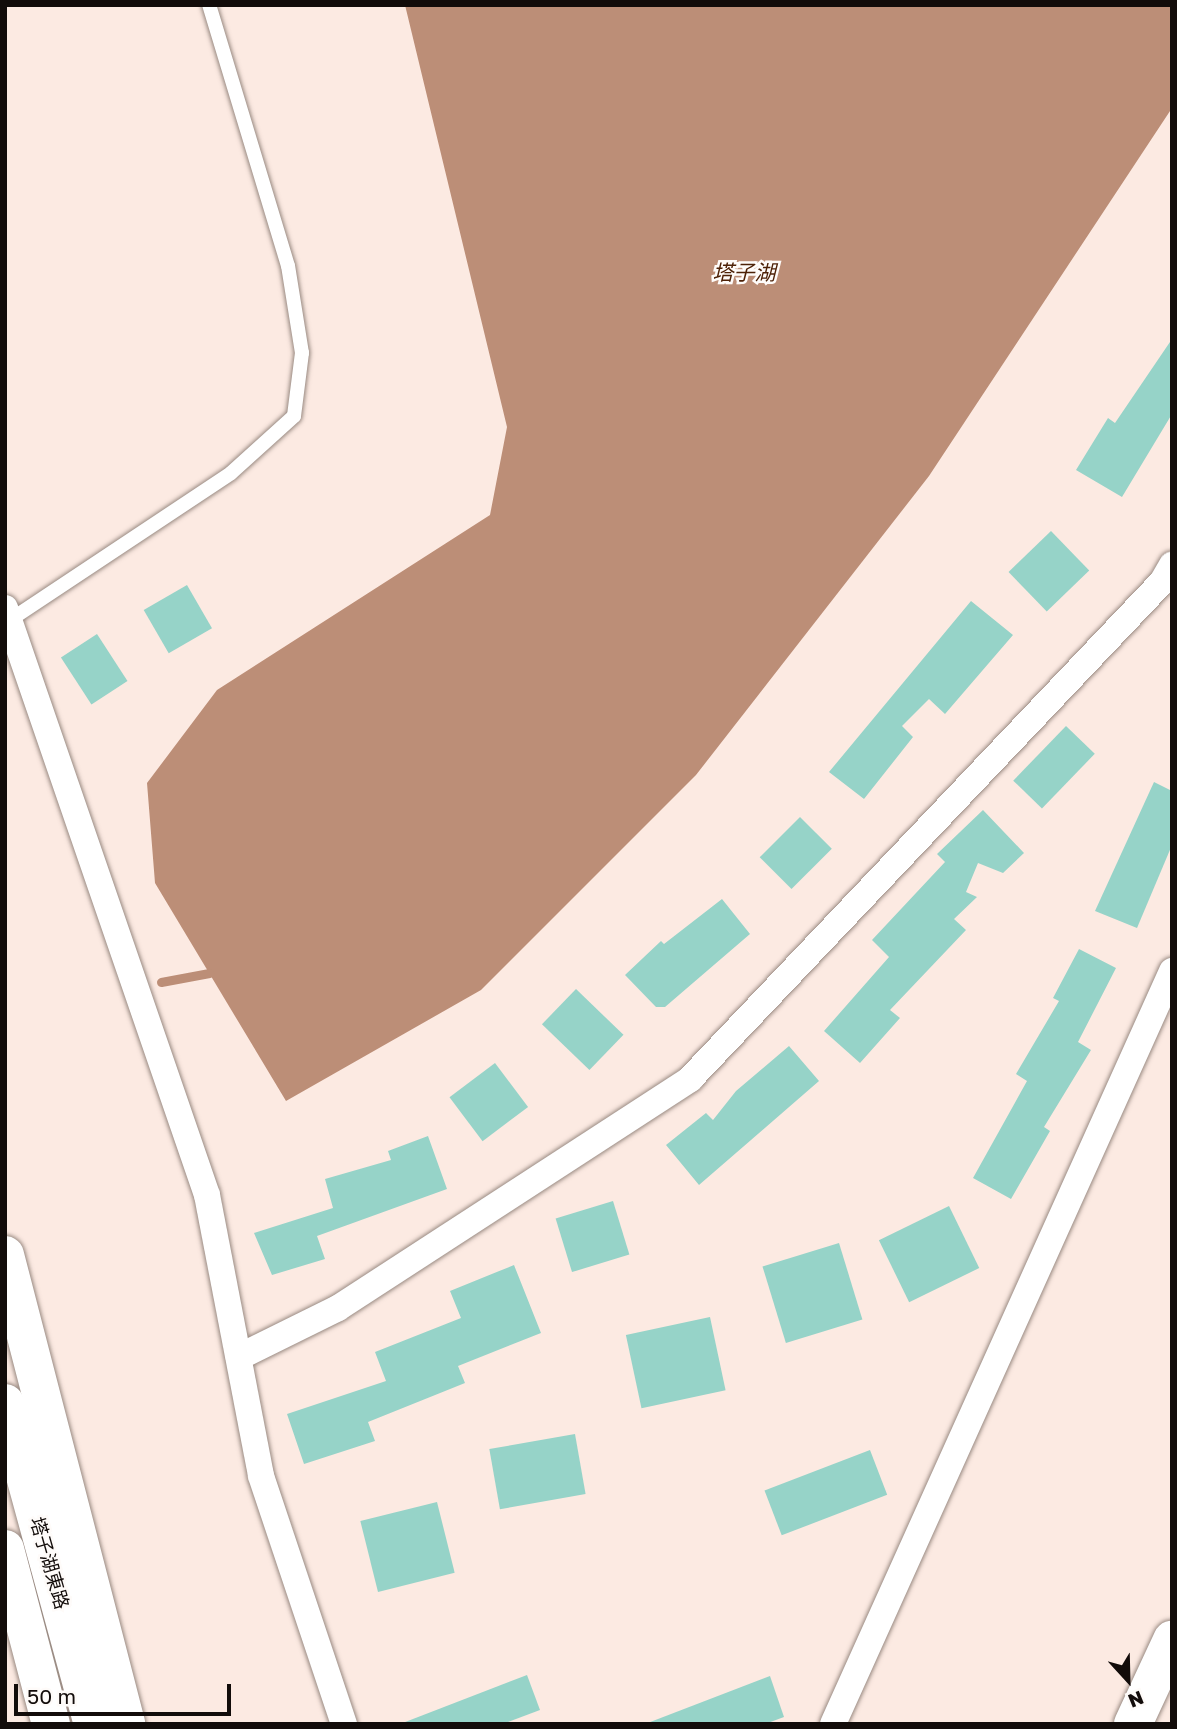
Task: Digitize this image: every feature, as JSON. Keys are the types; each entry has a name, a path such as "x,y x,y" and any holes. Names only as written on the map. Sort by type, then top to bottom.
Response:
{"main road":[{"path":"5,1255 126,1724"},
{"name":"塔子湖東路","path":"5,1403 93,1724"},
{"name":"塔子湖東路","path":"5,1549 51,1724"},
{"path":"1133,1724 1172,1640"}],"street":[{"path":"239,1357 338,1308 690,1079 1162,582 1172,565"},
{"path":"8,614 207,1195 261,1476 344,1724"},
{"path":"833,1724 1172,971"}],"lane":[{"path":"8,614 231,473 294,416 302,353 288,266 209,5"}],"water":[{"name":"塔子湖","path":"405,5 1172,5 1172,108 929,476 696,775 481,990 286,1101 155,883 147,783 217,690 490,515 507,427"}],"building":[{"path":"1172,339 1172,414 1122,497 1076,470 1108,418 1115,423"},
{"path":"1051,531 1089,571 1047,612 1009,572"},
{"path":"187,585 212,628 169,653 144,610"},
{"path":"971,601 1013,635 945,714 929,699 902,726 913,737 864,799 829,772"},
{"path":"97,634 127,681 91,704 61,657"},
{"path":"1066,726 1095,754 1042,808 1013,781"},
{"path":"1154,782 1172,791 1172,845 1137,928 1095,911"},
{"path":"983,810 1024,853 1003,873 978,863 966,892 977,897 954,919 966,930 890,1010 900,1018 860,1063 824,1031 889,957 872,940 945,862 937,854"},
{"path":"800,817 832,849 792,889 760,857"},
{"path":"722,899 750,934 665,1007 656,1007 625,975 661,941 664,944"},
{"path":"1079,949 1116,968 1078,1042 1091,1050 1044,1127 1050,1131 1011,1199 973,1178 1027,1081 1016,1074 1059,1001 1053,998"},
{"path":"576,989 623,1035 589,1070 542,1024"},
{"path":"789,1046 819,1081 699,1185 666,1145 706,1113 713,1120 736,1091"},
{"path":"495,1063 528,1107 483,1141 449,1097"},
{"path":"428,1136 447,1189 317,1236 325,1259 272,1275 254,1233 333,1208 325,1179 391,1160 388,1151"},
{"path":"613,1201 629,1255 572,1272 556,1219"},
{"path":"949,1206 979,1268 909,1302 879,1240"},
{"path":"839,1243 862,1320 786,1343 762,1266"},
{"path":"514,1265 541,1333 458,1366 465,1383 368,1422 375,1441 304,1464 287,1414 386,1381 375,1352 461,1318 450,1291"},
{"path":"710,1317 726,1390 641,1408 626,1335"},
{"path":"575,1434 586,1494 500,1509 489,1449"},
{"path":"870,1450 887,1495 782,1535 765,1490"},
{"path":"437,1502 455,1573 378,1592 360,1521"},
{"path":"527,1675 540,1710 503,1724 400,1724"},
{"path":"770,1676 784,1717 765,1724 645,1724"}],"waterway":[{"path":"161,982 209,973"}]}
